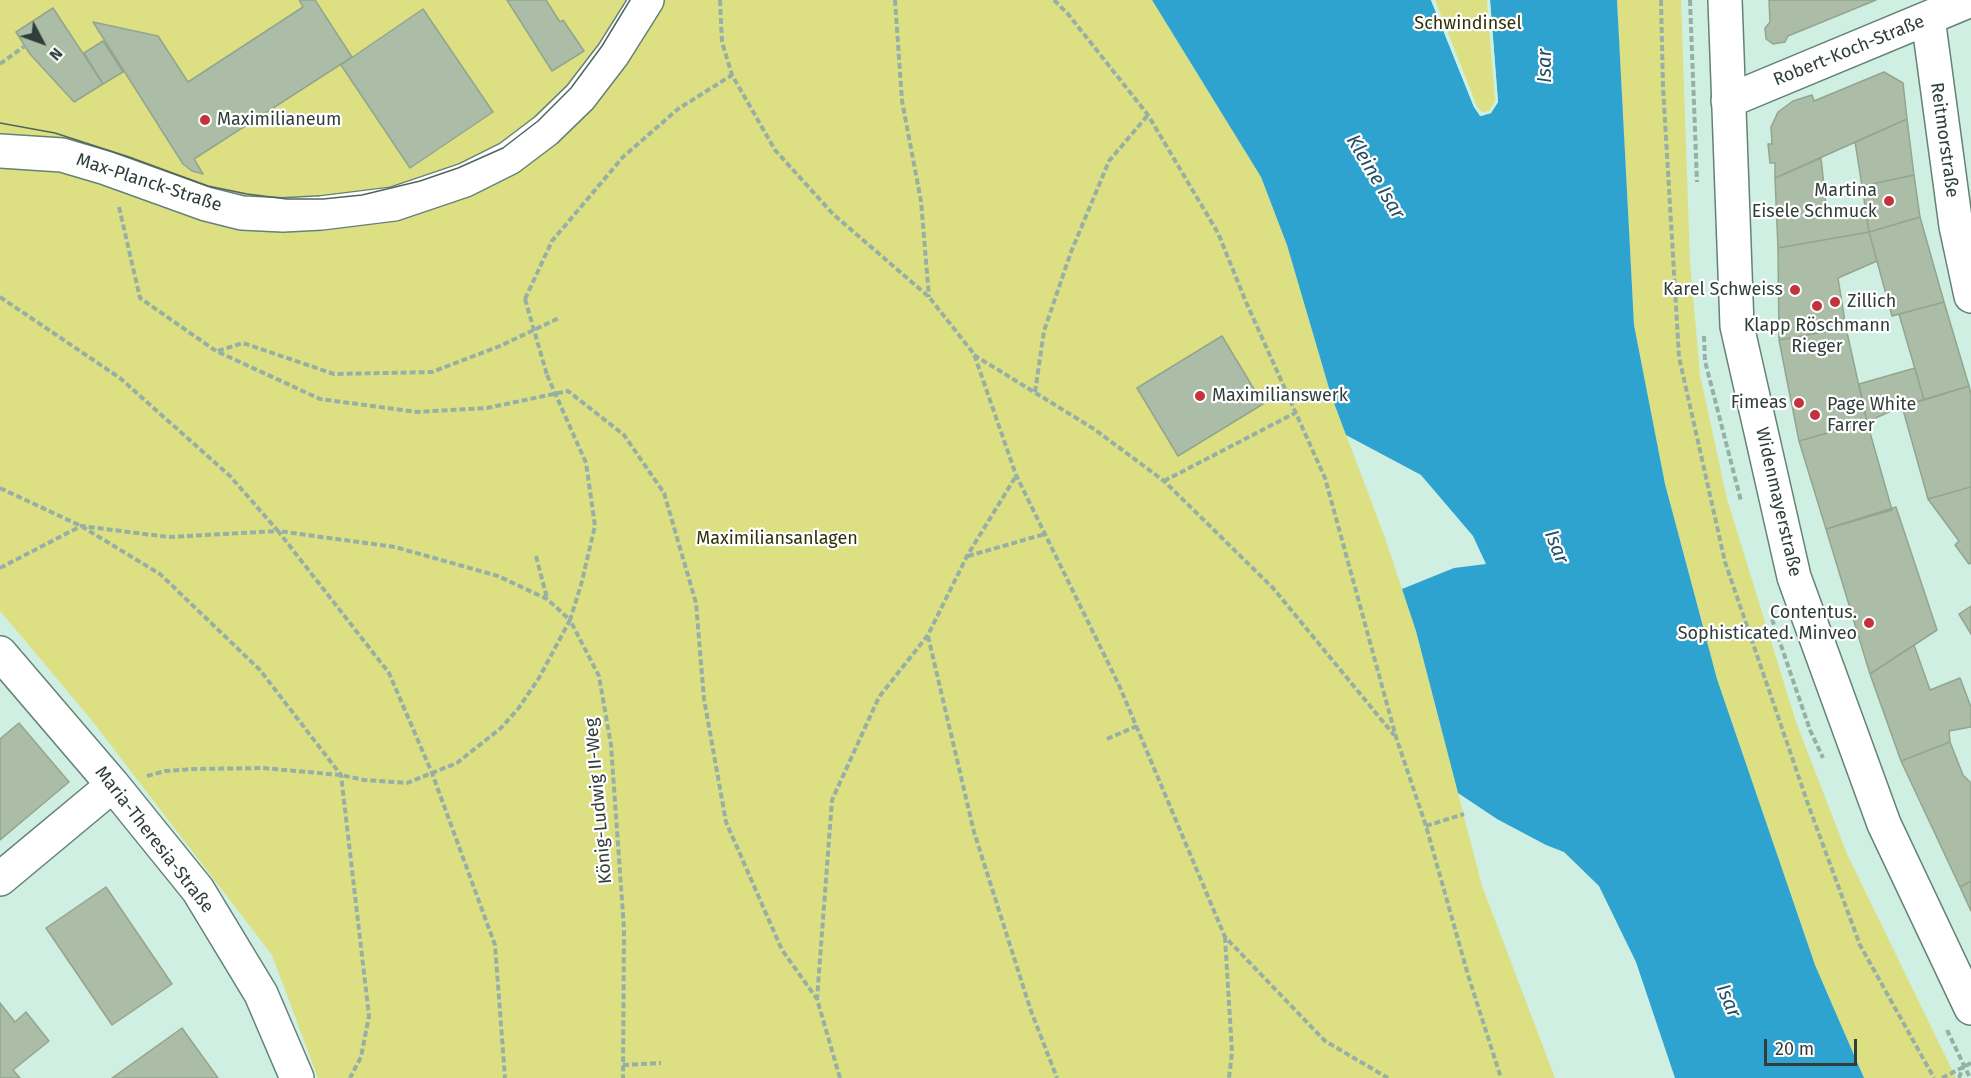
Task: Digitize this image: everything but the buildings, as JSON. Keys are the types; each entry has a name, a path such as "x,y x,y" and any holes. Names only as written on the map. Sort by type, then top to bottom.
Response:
{"main road":[{"name":"Max-Planck-Straße","path":"0,151 62,155 106,168 206,204 242,213 283,215 321,213 394,204 465,180 509,158 546,130 580,97 613,54 647,0"},
{"name":"Widenmayerstraße","path":"1725,0 1737,326 1794,577 1884,824 1971,1008"},
{"name":"Robert-Koch-Straße","path":"1728,101 1971,0"},
{"name":"Reitmorstraße","path":"1928,18 1956,226 1971,296"},
{"name":"Maria-Theresia-Straße","path":"0,653 113,785 198,890 261,994 297,1078"},
{"path":"0,879 113,785"}],"path":[{"path":"720,0 722,42 732,75 775,150 833,214 929,297 974,354 1016,475 1137,726 1225,937 1232,1052 1229,1078"},
{"path":"895,0 902,101 921,201 929,297"},
{"path":"1054,0 1068,14 1148,116 1218,232 1325,478 1396,737 1426,826 1468,975 1502,1078"},
{"path":"1661,0 1663,87 1679,357 1725,562 1809,807 1860,945 1934,1078"},
{"path":"0,64 25,46"},
{"path":"113,785 165,771 262,768 407,783 457,763 501,728 518,709 552,655 570,620 595,526 586,463 547,375 525,299 552,241 622,157 678,109 732,75"},
{"path":"1035,392 1044,331 1071,252 1110,161 1148,116"},
{"path":"117,201 140,297 216,351 320,399 417,412 487,408 568,391 624,435 664,493 696,603 704,699 726,822 782,950 817,999 840,1078"},
{"path":"0,297 120,378 230,476 278,531 388,673 432,773 495,945 505,1078"},
{"path":"216,351 243,343 334,374 432,372 500,346 559,318"},
{"path":"974,354 1094,429 1164,481 1273,588 1396,737"},
{"path":"1164,481 1295,413"},
{"path":"817,999 832,800 879,697 928,635 967,556 1016,475"},
{"path":"0,488 81,526 160,574 260,670 341,776 369,1016 361,1057 350,1078"},
{"path":"0,568 81,526 169,537 278,531 394,547 498,576 547,599 570,620"},
{"path":"967,556 1045,534"},
{"path":"536,555 547,599"},
{"name":"König-Ludwig II-Weg","path":"570,620 598,676 611,745 624,929 623,1078"},
{"path":"928,635 974,832 1031,1011 1058,1078"},
{"path":"1107,739 1137,726"},
{"path":"1426,826 1464,814"},
{"path":"1225,937 1324,1041 1388,1078"},
{"path":"623,1065 661,1063"},
{"path":"1942,1078 1971,1063"},
{"path":"1959,1078 1963,1066"},
{"path":"1963,1066 1970,1078"}],"green space":[{"name":"Maximiliansanlagen","path":"0,0 1152,0 1261,177 1287,245 1331,395 1385,538 1416,631 1482,886 1555,1078 318,1078 272,955 90,718 0,611"},
{"name":"Schwindinsel","path":"1431,0 1490,0 1498,102 1491,113 1480,116"},
{"path":"1617,0 1681,0 1690,262 1700,375 1727,499 1796,722 1847,854 1956,1078 1864,1078 1815,965 1717,679 1665,484 1634,325"}],"water":[{"path":"1152,0 1431,0 1474,107 1481,116 1491,113 1498,102 1490,0 1617,0 1634,325 1665,484 1717,679 1815,965 1864,1078 1675,1078 1636,962 1599,886 1564,852 1497,819 1458,793 1416,631 1402,589 1454,568 1486,564 1473,536 1421,475 1346,435 1331,395 1287,245 1261,177"}],"pier":[{"path":"1431,0 1435,0 1477,106 1482,112 1489,111 1495,101 1487,3 1487,0 1490,0 1498,102 1491,113 1480,116 1474,107"}],"tram line":[{"path":"0,123 55,133 208,186 247,194 287,199 323,199 362,195 420,181 458,168 503,148 538,121 571,88 602,46 630,0"}],"place":[{"name":"Maximilianeum","path":"205,120"},
{"name":"Martina Eisele Schmuck","path":"1889,201"},
{"name":"Karel Schweiss","path":"1795,290"},
{"name":"Zillich","path":"1835,302"},
{"name":"Klapp Röschmann Rieger","path":"1817,306"},
{"name":"Maximilianswerk","path":"1200,396"},
{"name":"Fimeas","path":"1799,403"},
{"name":"Page White Farrer","path":"1815,415"},
{"name":"Contentus. Sophisticated. Minveo","path":"1869,623"}],"water label":[{"name":"Isar","path":"1545,66"},
{"name":"Kleine Isar","path":"1375,177"},
{"name":"Isar","path":"1556,547"},
{"name":"Isar","path":"1728,1001"}]}
